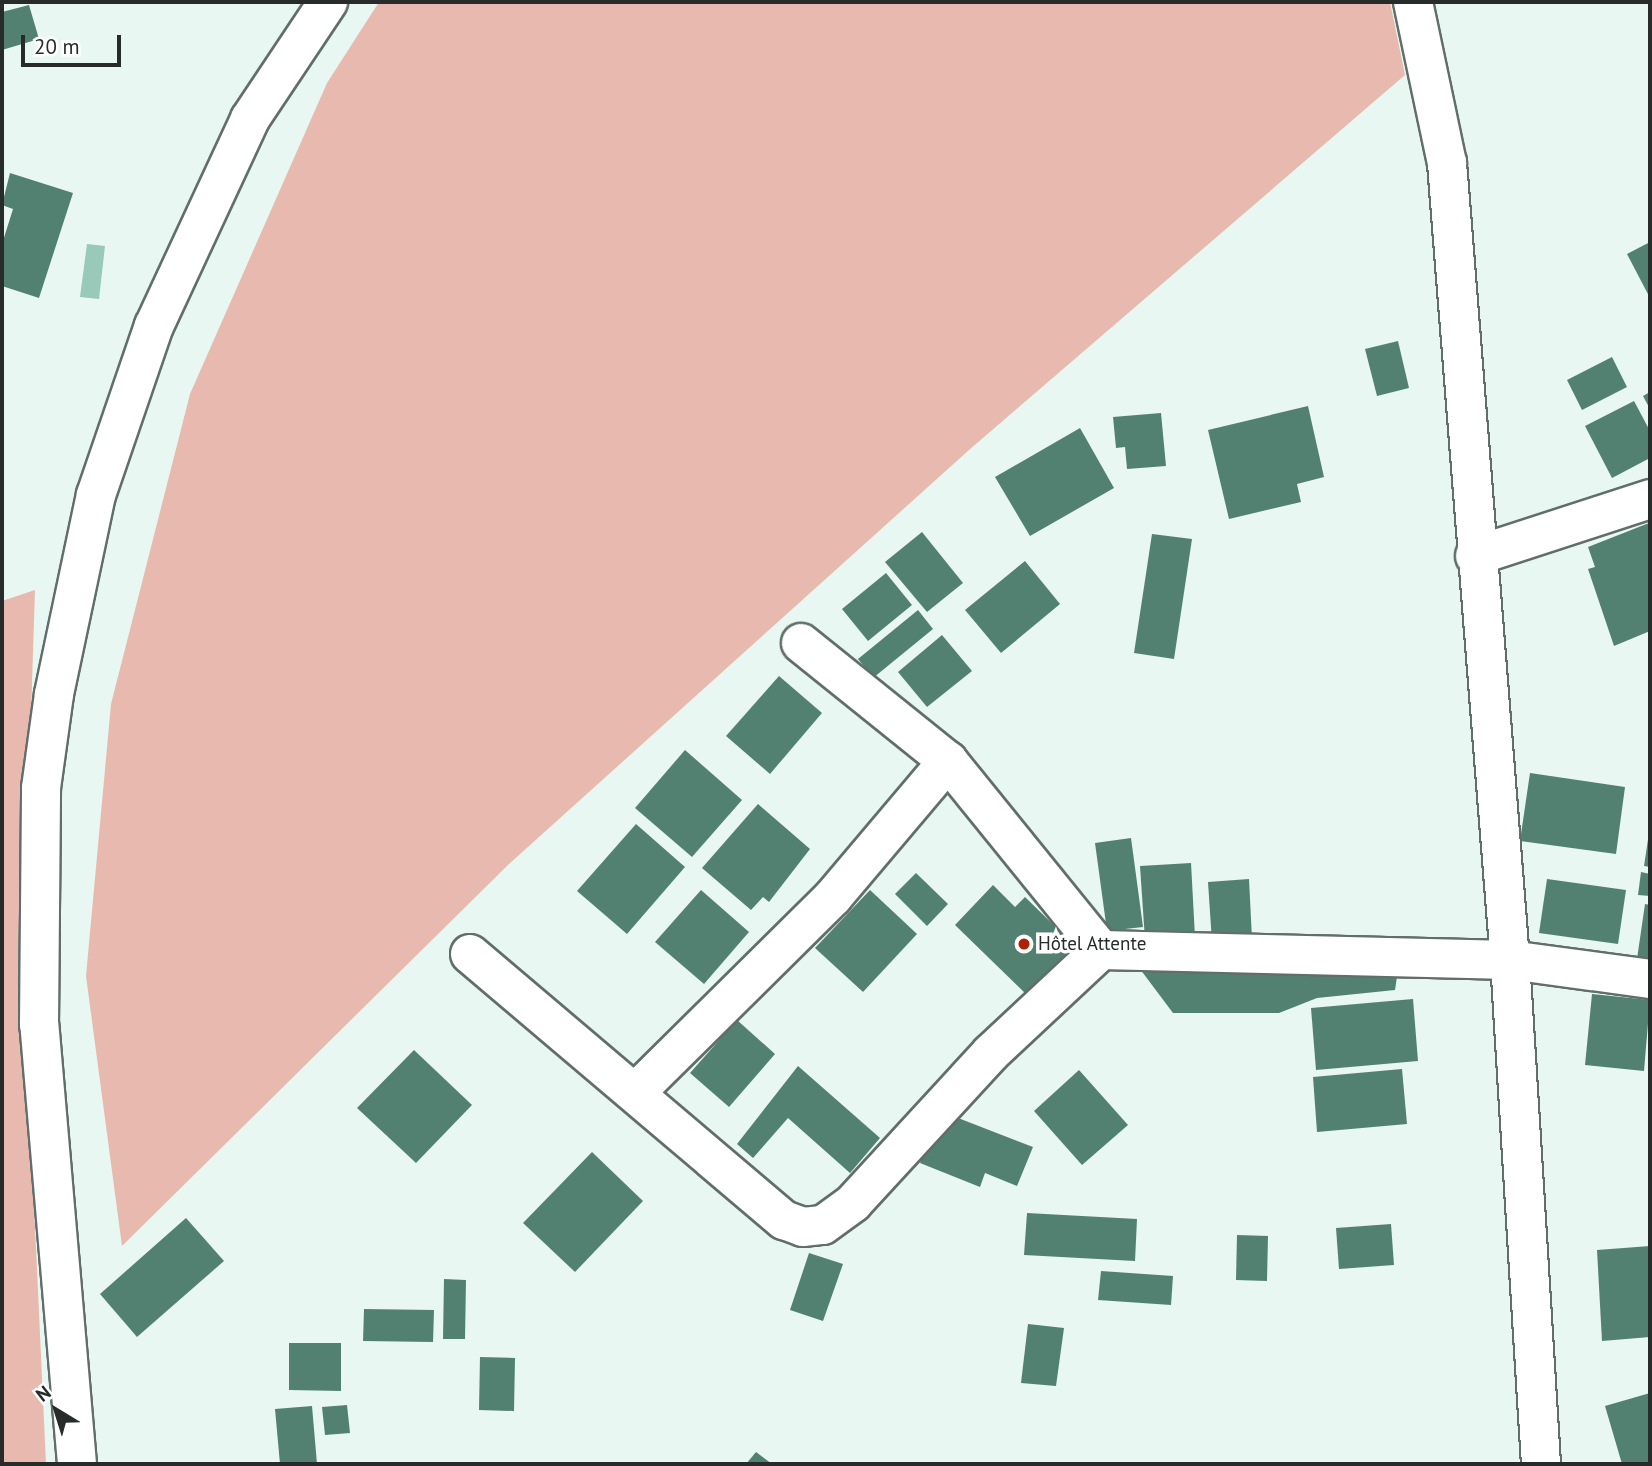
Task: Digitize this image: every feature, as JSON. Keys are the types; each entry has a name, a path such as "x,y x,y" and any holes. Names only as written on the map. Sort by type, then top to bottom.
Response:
{"street":[{"path":"77,1464 39,1025 41,788 54,694 96,495 164,302 250,119 328,2"},
{"path":"1413,2 1447,163 1475,556 1510,960 1541,1464"},
{"path":"1475,556 1650,499"},
{"path":"801,643 948,761 1101,950"},
{"path":"635,1093 833,897 948,761"},
{"path":"470,954 785,1220 822,1225 853,1203 991,1053 1101,950 1510,960 1650,979"}],"shaded area":[{"path":"379,2 1390,2 1405,75 969,450 509,864 122,1246 86,976 111,704 190,394 327,83"},
{"path":"87,244 105,246 99,299 80,297"},
{"path":"35,590 23,966 46,1464 2,1464 2,601"}],"building":[{"path":"29,5 39,39 2,50 2,12"},
{"path":"10,173 73,193 39,298 2,286 2,244 13,209 2,205"},
{"path":"1650,242 1650,298 1627,254"},
{"path":"1398,341 1409,388 1377,396 1365,349"},
{"path":"1612,357 1627,387 1582,410 1567,380"},
{"path":"1650,392 1650,409 1643,396"},
{"path":"1634,401 1650,431 1650,458 1612,478 1585,426"},
{"path":"1308,406 1324,477 1297,484 1301,502 1229,519 1208,430"},
{"path":"1161,413 1166,466 1127,469 1125,447 1116,448 1113,417"},
{"path":"1080,428 1114,488 1030,536 995,477"},
{"path":"1649,523 1650,631 1614,646 1588,569 1595,567 1588,547"},
{"path":"922,532 963,583 927,612 885,562"},
{"path":"1152,534 1192,539 1174,659 1134,653"},
{"path":"1025,561 1060,604 1001,653 965,610"},
{"path":"886,573 912,605 868,641 842,609"},
{"path":"918,610 933,629 873,678 858,659"},
{"path":"942,635 972,671 927,707 898,672"},
{"path":"779,676 822,713 770,774 726,736"},
{"path":"685,750 742,800 692,857 635,808"},
{"path":"1530,773 1625,787 1616,854 1520,841"},
{"path":"758,804 810,849 769,902 763,897 751,910 702,868"},
{"path":"636,824 685,867 627,934 577,891"},
{"path":"1650,833 1650,867 1644,866"},
{"path":"1131,838 1143,927 1107,931 1095,843"},
{"path":"1191,863 1195,937 1145,940 1140,866"},
{"path":"1641,872 1650,874 1650,896 1638,895"},
{"path":"916,873 948,904 927,926 895,894"},
{"path":"1249,879 1252,939 1212,942 1208,882"},
{"path":"1547,879 1626,890 1618,944 1539,933"},
{"path":"993,885 1015,907 1025,897 1075,946 1027,995 955,925"},
{"path":"701,890 749,932 704,984 655,942"},
{"path":"870,890 917,934 863,992 815,948"},
{"path":"1645,904 1650,905 1650,960 1637,959"},
{"path":"1134,961 1398,970 1395,990 1317,998 1279,1013 1173,1013"},
{"path":"1592,994 1650,1000 1644,1071 1585,1065"},
{"path":"1413,999 1418,1061 1316,1070 1311,1008"},
{"path":"737,1020 775,1054 729,1107 690,1073"},
{"path":"414,1050 472,1105 416,1163 357,1108"},
{"path":"798,1066 880,1138 850,1173 788,1118 753,1158 737,1144"},
{"path":"1402,1069 1407,1124 1317,1132 1313,1077"},
{"path":"1079,1070 1128,1125 1082,1165 1034,1111"},
{"path":"940,1111 1033,1147 1017,1186 985,1173 980,1187 920,1163"},
{"path":"592,1152 643,1201 575,1272 523,1223"},
{"path":"1027,1213 1137,1219 1135,1261 1024,1255"},
{"path":"186,1218 224,1261 137,1337 100,1294"},
{"path":"1391,1224 1394,1265 1339,1269 1336,1228"},
{"path":"1237,1235 1268,1236 1267,1281 1236,1280"},
{"path":"1650,1246 1650,1337 1602,1341 1597,1250"},
{"path":"809,1253 843,1264 823,1321 790,1310"},
{"path":"1101,1271 1173,1276 1171,1305 1098,1300"},
{"path":"444,1279 466,1280 465,1339 443,1339"},
{"path":"364,1309 434,1310 433,1342 363,1341"},
{"path":"1028,1324 1064,1328 1056,1386 1021,1383"},
{"path":"289,1343 341,1343 341,1391 289,1390"},
{"path":"480,1357 515,1358 514,1411 479,1410"},
{"path":"1650,1393 1650,1464 1622,1464 1605,1406"},
{"path":"347,1405 350,1433 325,1435 322,1407"},
{"path":"312,1406 317,1464 280,1464 275,1409"},
{"path":"756,1452 772,1464 746,1464"}],"place":[{"name":"Hôtel Attente","path":"1024,944"}]}
